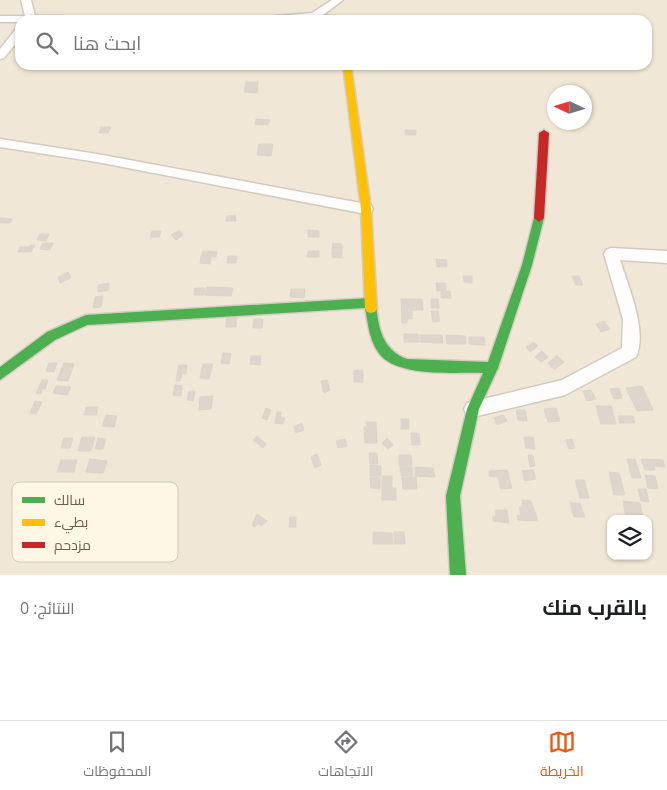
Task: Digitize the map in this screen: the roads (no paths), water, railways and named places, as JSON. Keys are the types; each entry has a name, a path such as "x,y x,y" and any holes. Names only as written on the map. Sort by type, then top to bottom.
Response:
{"street":[{"path":"26,0 29,15"},
{"path":"317,15 338,0"},
{"path":"0,19 15,19"},
{"path":"0,56 15,37"},
{"path":"348,70 366,209 370,303 378,342 382,350 397,362 407,365 492,368"},
{"path":"458,575 453,496 473,409 492,368 527,265 539,217 544,133"},
{"path":"0,142 107,160 366,209"},
{"path":"473,409 564,387 630,352 632,319 611,254 667,257"},
{"path":"0,374 53,333 63,327 86,320 370,303"}]}
